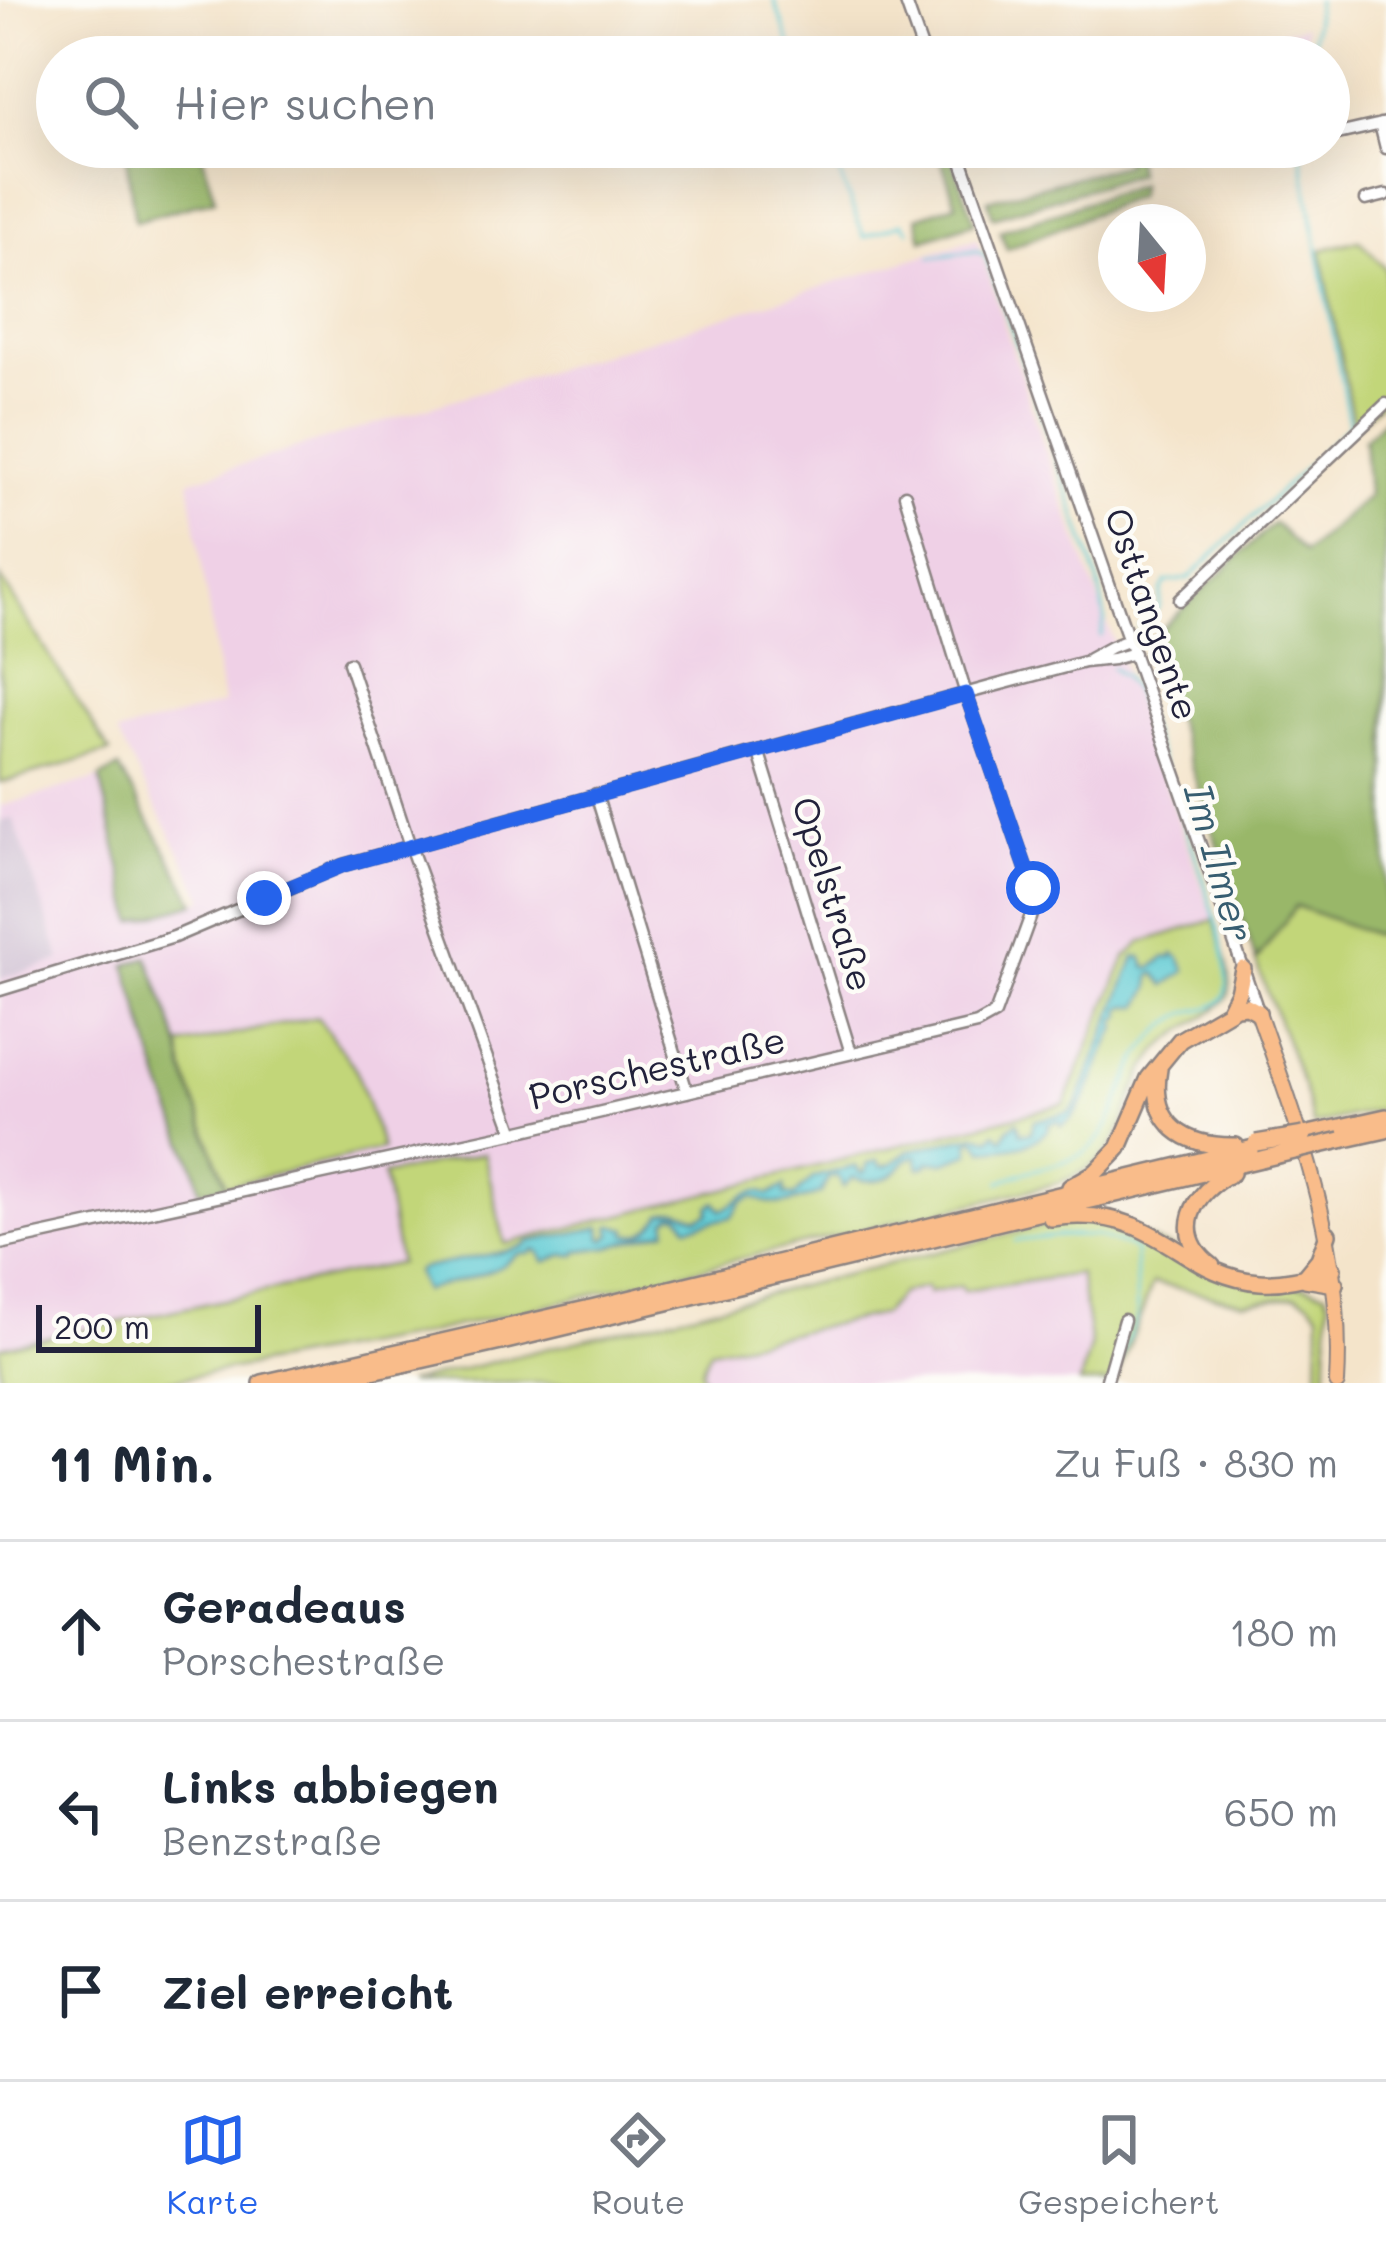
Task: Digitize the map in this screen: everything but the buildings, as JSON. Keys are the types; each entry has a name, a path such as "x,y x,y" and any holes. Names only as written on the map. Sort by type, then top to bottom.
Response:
{"highway":[{"path":"1229,1010 1243,969"},
{"path":"1046,1198 1080,1183 1110,1160 1144,1088 1185,1036 1244,1005 1258,1012"},
{"path":"1211,1021 1258,1012"},
{"path":"1162,1060 1157,1095 1162,1113 1177,1132 1193,1141 1258,1150"},
{"path":"262,1383 1338,1134 1386,1117"},
{"path":"320,1383 971,1229 1304,1135 1386,1130"},
{"path":"1230,1276 1206,1262 1196,1249 1190,1228 1194,1206 1199,1196 1258,1150"},
{"path":"971,1229 1058,1217 1116,1220 1230,1276 1263,1282 1334,1276"},
{"path":"1302,1278 1319,1259 1328,1234"}],"main road":[{"name":"Osttangente","path":"1258,1012 1303,1142 1328,1234 1339,1333 1337,1383"}],"street":[{"path":"905,0 918,36"},
{"path":"1350,131 1383,124 1386,148"},
{"name":"Osttangente","path":"964,168 1258,1012"},
{"path":"1366,200 1386,195"},
{"path":"1180,600 1386,404"},
{"path":"904,495 966,694"},
{"path":"0,991 174,937 328,869 1131,647"},
{"path":"349,663 514,1133"},
{"name":"Porschestraße","path":"0,1244 514,1133 977,1024 995,1014 1034,907 1033,888 966,694"},
{"name":"Opelstraße","path":"759,752 851,1053"},
{"path":"596,794 687,1092"},
{"path":"1106,1383 1124,1321"}],"shaded area":[{"path":"1305,26 1304,36 1263,36"},
{"path":"977,239 1045,450 1214,920 1142,942 1127,957 1065,1104 505,1244 483,1153 383,1174 400,1263 0,1347 0,806 100,778 134,921 205,899 117,734 223,704 189,481"},
{"path":"13,818 61,960 0,979 0,822"},
{"path":"1080,1274 1091,1344 1080,1383 704,1383 701,1370 710,1350 882,1314 901,1293 927,1287 929,1293 962,1285 964,1291"}],"green space":[{"path":"128,168 206,168 215,199 135,221"},
{"path":"944,168 956,168 975,222 922,240 917,217 956,204"},
{"path":"1111,168 1136,168 1137,174 993,217 988,200"},
{"path":"1140,184 1137,196 1117,204 1098,204 1098,212 1007,249 1000,231"},
{"path":"1359,240 1386,269 1386,398 1354,428 1321,250"},
{"path":"1386,418 1386,928 1376,935 1296,906 1256,961 1149,641 1274,523 1304,553 1368,496 1364,439"},
{"path":"0,577 110,752 0,783"},
{"path":"119,768 196,903 134,922 100,778"},
{"path":"1296,905 1375,935 1386,928 1386,1108 1313,1125 1256,962"},
{"path":"1214,920 1229,993 1158,1051 1121,1128 1100,1159 1054,1184 416,1336 155,1383 0,1383 0,1347 399,1263 383,1175 484,1153 505,1244 1065,1104 1126,957 1142,942"},
{"path":"148,957 226,1186 199,1191 162,1085 126,965"},
{"path":"317,1017 356,1069 382,1149 226,1186 185,1073 180,1046"},
{"path":"1054,1223 1113,1223 1261,1286 1306,1286 1325,1292 1329,1302 1326,1383 1318,1383 1319,1313 1309,1301 1297,1296 1244,1302 1153,1283 1115,1383 1080,1383 1091,1344 1079,1274 963,1291 961,1286 928,1293 926,1287 901,1293 883,1314 710,1350 701,1370 704,1383 407,1383"}],"water":[{"path":"1173,954 1186,971 1165,985 1155,973 1151,975 1140,1006 1121,1010 1123,1015 1116,1021 1117,1028 1079,1109 1061,1126 1059,1121 1048,1124 1049,1129 1035,1140 984,1150 975,1139 969,1141 970,1153 945,1162 928,1162 920,1168 917,1156 888,1177 853,1177 843,1187 838,1176 828,1178 821,1193 779,1204 753,1197 742,1202 732,1217 688,1227 680,1215 673,1215 667,1220 667,1230 545,1262 534,1250 486,1273 424,1291 419,1269 601,1227 606,1239 613,1225 638,1235 663,1213 678,1211 698,1218 709,1214 716,1202 722,1210 749,1193 769,1195 785,1186 785,1195 794,1196 814,1177 856,1166 860,1173 865,1172 868,1164 878,1160 881,1166 887,1165 911,1150 976,1135 991,1139 996,1132 1003,1139 1017,1122 1021,1133 1031,1133 1034,1121 1070,1112 1077,1104 1135,957 1142,957 1151,968"}],"waterway":[{"path":"774,0 787,36"},
{"path":"1313,36 1317,0"},
{"path":"837,168 864,237 902,223 909,231"},
{"path":"1139,627 1159,607 1166,582 1188,579 1349,425 1304,168"},
{"path":"931,257 977,251 986,256 1098,580 1105,618 1101,636"},
{"name":"Im Ilmer","path":"1000,1182 1073,1158 1093,1146 1150,1042 1175,1019 1213,1006 1225,995 1227,974 1220,939 1193,848 1134,691 1111,668"},
{"name":"Im Ilmer","path":"1015,1241 1096,1236 1135,1249 1137,1318 1116,1367"}],"route":[{"path":"264,898 344,865 966,694 1033,888"}]}
